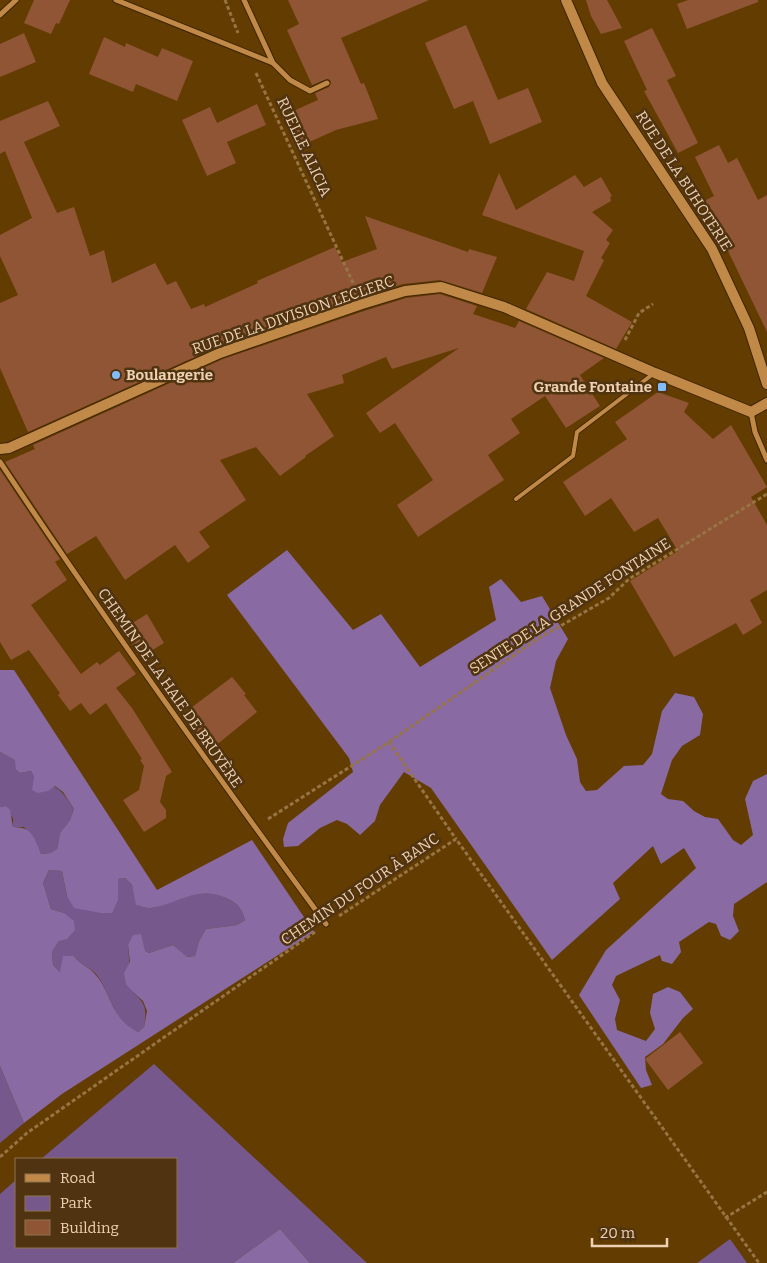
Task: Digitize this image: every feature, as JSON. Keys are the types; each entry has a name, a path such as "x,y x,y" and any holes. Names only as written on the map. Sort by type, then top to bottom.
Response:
{"main road":[{"name":"RUE DE LA BUHOTERIE","path":"566,0 602,83 712,249 749,328 767,384"},
{"name":"RUE DE LA DIVISION LECLERC","path":"0,448 10,448 220,353 405,291 441,287 504,307 655,373 751,412"},
{"path":"751,412 767,403"}],"street":[{"path":"0,14 16,0"},
{"path":"116,0 273,63"},
{"path":"244,0 273,63 290,80 310,91 327,83"},
{"path":"751,412 755,432 767,460"},
{"name":"CHEMIN DE LA HAIE DE BRUYÈRE","path":"0,462 74,573 255,828 326,924"}],"lane":[{"path":"516,500 573,456 577,432 655,373"}],"path":[{"name":"RUELLE ALICIA","path":"225,0 247,53 362,304"},
{"path":"631,329 639,313 653,304"},
{"name":"SENTE DE LA GRANDE FONTAINE","path":"255,828 389,742 536,640 609,598 629,579 767,494"},
{"path":"389,742 456,839"},
{"name":"CHEMIN DU FOUR À BANC","path":"0,1157 27,1133 326,924 456,839 759,1263"},
{"path":"725,1218 767,1192"}],"green space":[{"path":"0,752 16,760 16,770 20,773 31,771 34,777 57,789 65,796 74,809 70,820 60,833 57,849 50,853 41,854 24,827 13,827 13,819 6,806 0,807"},
{"path":"49,870 62,871 67,896 118,900 118,879 125,878 132,885 137,905 151,908 197,894 216,894 236,904 245,920 237,925 206,929 199,941 195,956 186,957 173,945 149,953 144,951 141,935 128,945 132,991 143,1003 145,1011 144,1027 138,1032 124,1024 95,973 74,956 60,972 53,965 52,952 59,941 64,913 51,909 43,883"},
{"path":"154,1064 367,1263 310,1263 280,1229 233,1263 0,1263 0,1194 15,1181 15,1248 178,1248 178,1158 42,1158"},
{"path":"0,1066 24,1123 0,1143"},
{"path":"730,1239 747,1263 697,1263"}],"shaded area":[{"path":"287,550 353,630 381,614 420,667 496,620 489,587 501,579 521,602 542,596 568,639 556,661 550,688 566,735 577,759 580,782 586,791 597,790 624,766 643,765 652,754 662,711 675,693 694,697 703,714 700,735 682,746 672,760 661,794 668,799 683,801 694,811 705,817 718,819 733,840 741,845 753,835 745,799 753,781 767,774 767,882 734,904 733,916 739,931 730,940 721,936 716,924 709,922 679,942 681,952 672,964 662,961 660,955 616,976 612,985 620,1000 615,1019 617,1030 646,1041 655,1029 650,1013 653,994 668,987 680,992 693,1009 683,1018 663,1044 645,1057 646,1070 652,1085 641,1088 579,995 606,950 696,868 684,848 661,864 653,846 613,883 620,899 552,960 431,788 404,772 380,805 375,821 360,835 347,824 337,820 320,828 298,846 284,847 283,839 288,823 353,772 349,758 227,595"},
{"path":"0,670 14,670 157,890 252,840 314,932 62,1094 24,1123 0,1066 0,807 6,806 10,810 13,827 25,829 32,834 41,854 50,853 57,849 60,833 70,820 74,809 63,792 55,786 48,791 38,793 32,790 34,777 31,771 20,773 16,770 15,760 0,752","holes":["49,870 62,871 67,896 74,908 112,913 118,900 118,879 125,878 132,885 136,905 151,908 197,894 216,895 236,904 245,920 237,925 206,929 199,941 195,956 187,957 173,945 149,953 145,951 141,934 133,935 128,945 130,962 124,973 126,984 143,1001 147,1011 144,1027 138,1032 122,1020 100,981 92,971 74,956 63,956 60,972 53,965 52,952 59,941 67,939 75,930 74,921 64,913 51,909 43,883"]},
{"path":"280,1229 310,1263 233,1263"}],"building":[{"path":"34,0 70,0 59,24 56,23 51,34 24,23"},
{"path":"288,0 429,0 341,38 361,84 364,83 378,119 336,130 296,148 282,116 318,100 315,93 329,87 331,83 327,79 312,85 287,30 299,24"},
{"path":"586,0 607,0 622,28 601,34 591,16"},
{"path":"688,0 758,0 758,2 687,29 677,4"},
{"path":"466,25 498,100 528,88 542,122 490,144 473,101 454,109 425,43"},
{"path":"652,28 676,76 667,80 698,143 678,153 644,91 647,90 624,41"},
{"path":"24,33 36,62 0,77 0,44"},
{"path":"104,37 125,47 126,43 158,57 162,48 193,61 177,101 136,84 133,92 89,74"},
{"path":"48,101 60,126 24,142 57,213 74,207 90,256 104,250 112,283 155,263 167,285 176,281 191,309 204,304 205,307 258,283 257,281 335,247 342,262 377,249 365,216 468,252 469,249 497,257 482,293 440,280 403,284 360,297 217,347 28,432 0,368 0,303 18,295 0,256 0,235 32,218 5,151 0,154 0,121"},
{"path":"257,104 266,125 227,142 236,163 207,176 182,120 210,107 217,123"},
{"path":"719,145 728,163 737,158 758,200 767,195 767,332 716,226 700,203 714,196 695,157"},
{"path":"499,173 516,210 575,175 584,187 601,177 612,196 610,197 611,201 592,212 613,230 606,240 610,243 601,258 604,260 586,296 632,322 616,349 526,309 547,272 574,281 584,251 482,215"},
{"path":"440,294 477,306 473,314 515,328 519,321 604,358 580,375 600,406 566,428 545,396 511,419 520,433 488,455 504,480 418,537 397,505 433,480 395,423 380,433 366,413 459,348 392,369 386,357 342,375 344,383 307,394 334,436 280,476 256,447 220,460 246,500 199,532 210,547 188,563 175,545 125,580 96,536 67,554 5,462 35,449 33,445 223,359 406,298"},
{"path":"658,392 689,403 684,412 713,439 731,425 767,487 751,497 767,525 767,590 750,600 762,623 743,635 736,623 674,657 630,581 678,551 658,518 634,532 611,498 585,516 563,482 627,439 615,422"},
{"path":"0,470 60,559 55,562 67,580 31,605 81,674 97,662 100,665 119,651 136,674 116,688 132,708 172,772 166,776 160,802 166,810 166,818 144,832 123,800 139,790 144,766 140,760 142,759 106,703 90,715 81,703 70,711 58,695 60,693 29,650 11,660 0,642"},
{"path":"147,614 164,643 141,657 121,630"},
{"path":"232,677 246,694 244,695 257,712 209,751 183,714"},
{"path":"680,1032 703,1063 668,1090 645,1059"}],"place":[{"name":"Boulangerie","path":"116,375"},
{"name":"Grande Fontaine","path":"662,387"}]}
